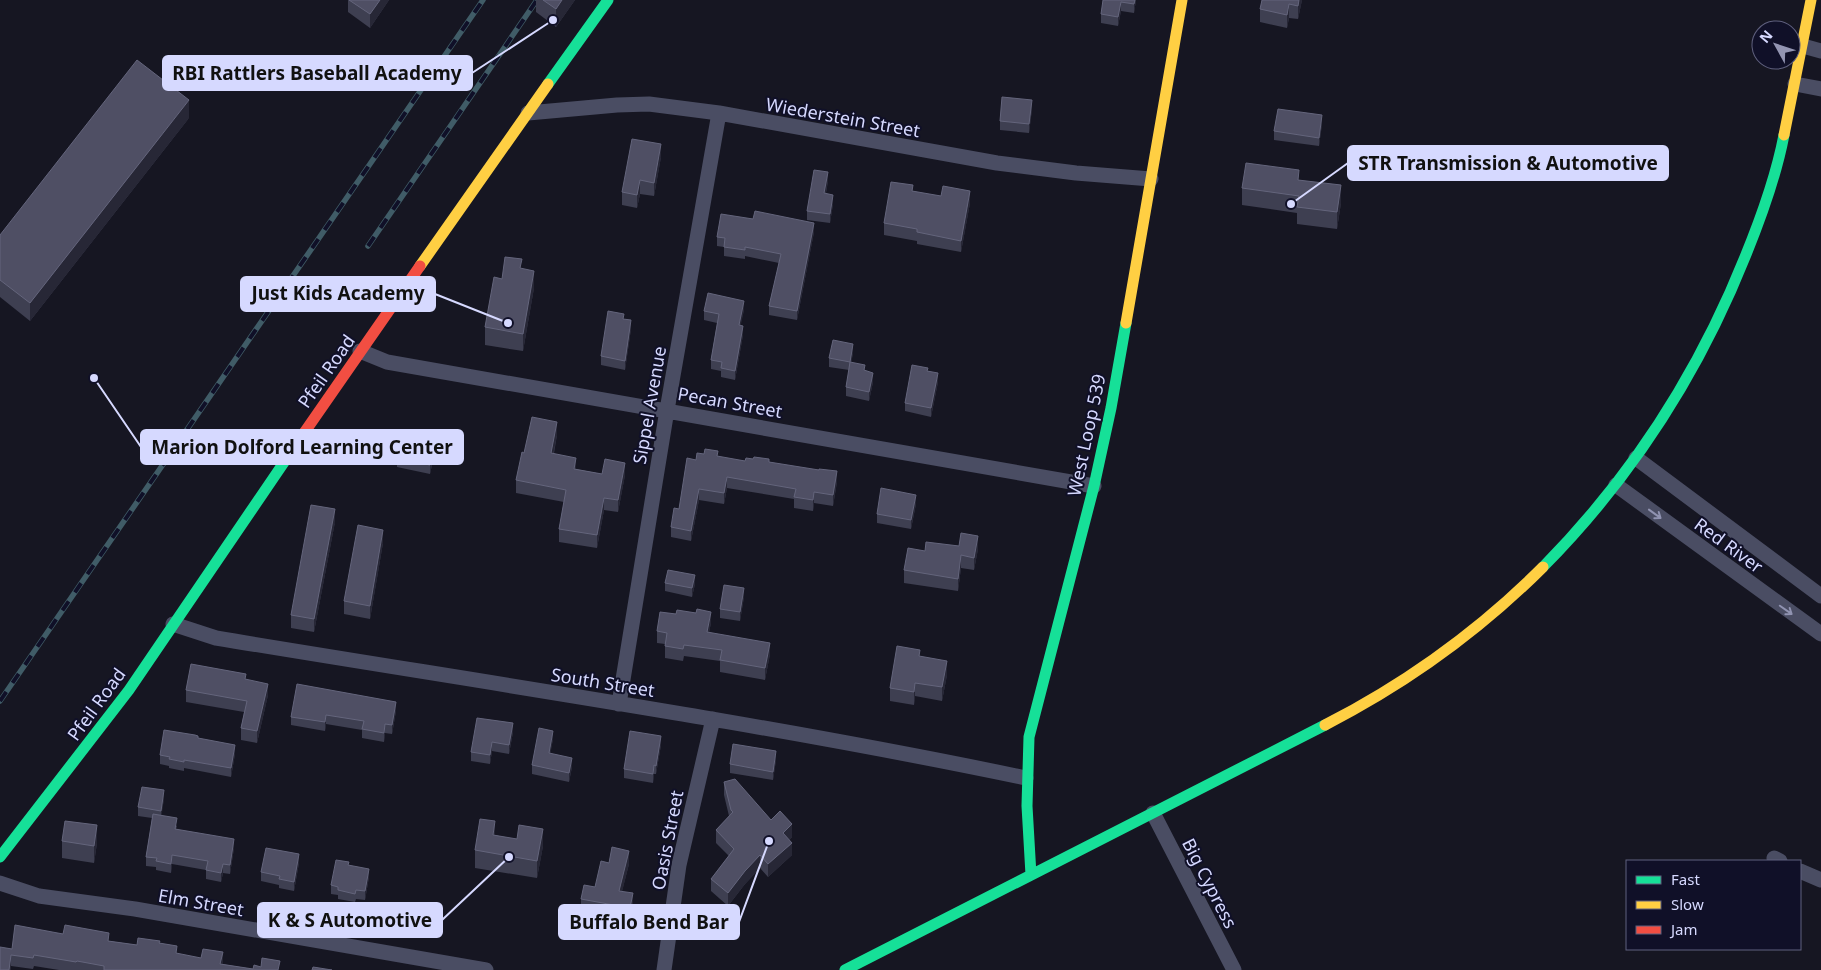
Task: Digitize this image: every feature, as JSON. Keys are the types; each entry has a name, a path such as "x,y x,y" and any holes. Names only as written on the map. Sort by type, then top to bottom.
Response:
{"street":[{"name":"Pfeil Road","path":"0,857 56,787 129,690 360,351 608,0"},
{"name":"West Loop 539","path":"1031,875 1026,778 1029,737 1094,486 1112,408 1182,0"},
{"path":"845,970 1344,716 1395,685 1457,642 1521,590 1568,541 1616,485 1650,439 1685,384 1716,325 1740,275 1777,170 1811,0"},
{"path":"1803,46 1821,50"},
{"path":"1795,84 1821,89"},
{"name":"Wiederstein Street","path":"528,113 649,104 719,113 998,163 1076,173 1151,179"},
{"name":"Sippel Avenue","path":"619,704 667,410 719,113"},
{"name":"Pecan Street","path":"360,351 388,362 1094,486"},
{"name":"Red River","path":"1636,458 1821,596"},
{"name":"Red River","path":"1616,485 1821,634"},
{"name":"South Street","path":"174,624 216,638 713,719 1026,778"},
{"name":"Oasis Street","path":"664,970 679,865 713,719"},
{"name":"Big Cypress","path":"1153,813 1234,970"},
{"path":"1801,871 1821,880"},
{"name":"Elm Street","path":"0,883 39,896 135,909 486,970"}],"building":[{"path":"349,0 380,0 370,14"},
{"path":"543,0 562,0 556,9"},
{"path":"1103,0 1135,0 1134,4 1121,2 1118,17 1101,14"},
{"path":"1262,0 1299,0 1298,6 1289,4 1287,15 1260,9"},
{"path":"137,60 189,100 30,303 0,280 0,235"},
{"path":"1002,97 1032,100 1029,124 1000,121"},
{"path":"1278,109 1322,115 1319,138 1274,131"},
{"path":"632,139 661,144 654,183 640,180 637,195 622,192"},
{"path":"1246,163 1299,170 1298,180 1341,185 1337,212 1297,207 1299,196 1242,188"},
{"path":"814,170 828,172 824,193 833,195 830,214 807,211"},
{"path":"891,182 913,185 912,191 941,196 943,186 970,191 961,241 917,232 917,229 884,223"},
{"path":"755,211 814,223 797,311 769,306 781,254 745,247 745,250 724,247 725,238 717,237 721,214 753,219"},
{"path":"505,257 522,259 520,268 534,271 523,334 485,327 494,277 502,279"},
{"path":"708,293 744,301 739,325 743,326 735,371 721,368 722,362 711,360 719,314 704,311"},
{"path":"608,311 624,314 623,319 631,320 625,361 601,356"},
{"path":"833,340 853,344 850,362 829,358"},
{"path":"850,362 865,365 864,370 873,373 869,392 846,387"},
{"path":"912,365 928,368 927,371 938,373 931,408 905,403"},
{"path":"532,417 557,422 551,453 576,458 574,469 602,474 605,459 625,463 618,500 604,498 597,535 559,529 566,490 516,480"},
{"path":"412,432 430,435 428,450 433,451 430,465 397,459 400,439 410,441"},
{"path":"705,449 718,451 717,456 745,461 746,458 753,459 754,457 769,459 769,462 837,471 833,495 814,492 813,500 794,497 796,489 727,477 724,493 699,489 691,531 671,527 674,508 679,509 687,458 696,460 697,453 704,454"},
{"path":"881,488 916,495 911,520 877,514"},
{"path":"311,505 335,509 314,619 291,615"},
{"path":"358,525 383,530 370,606 344,601"},
{"path":"961,533 978,536 974,558 961,555 958,579 904,570 908,548 925,551 926,542 959,546"},
{"path":"668,570 695,575 692,588 665,583"},
{"path":"724,585 744,588 740,612 720,609"},
{"path":"697,609 711,612 707,632 770,643 765,668 720,660 722,650 684,645 683,649 665,646 667,633 657,631 660,612 676,614 677,610 696,613"},
{"path":"897,646 920,650 919,656 947,661 942,687 915,683 914,692 890,688"},
{"path":"191,664 246,674 245,679 268,684 257,731 241,728 247,701 186,690"},
{"path":"297,684 396,702 392,725 385,724 384,733 362,729 364,721 326,715 325,722 291,717"},
{"path":"477,718 513,723 509,745 492,742 490,755 471,752"},
{"path":"539,728 553,731 549,753 572,758 569,773 532,765"},
{"path":"164,730 195,735 198,738 235,745 231,768 184,760 184,762 160,755"},
{"path":"630,731 661,736 653,774 624,769"},
{"path":"733,744 776,751 773,772 730,764"},
{"path":"735,779 771,820 780,811 792,824 783,833 792,843 768,864 760,855 728,893 711,879 734,849 716,830 733,812 724,782"},
{"path":"142,787 164,790 161,811 138,807"},
{"path":"153,814 177,818 175,829 234,839 230,865 223,864 221,873 206,870 208,861 172,855 171,864 156,861 157,858 146,857"},
{"path":"480,819 495,821 493,835 517,839 519,825 543,829 537,861 475,850"},
{"path":"65,821 97,825 94,846 62,841"},
{"path":"612,847 629,851 619,891 633,893 630,908 581,899 584,885 595,887 601,861 609,863"},
{"path":"266,848 299,854 294,882 279,879 280,876 261,872"},
{"path":"336,860 349,862 348,865 369,869 365,891 356,890 355,894 338,890 338,887 331,885"},
{"path":"15,925 63,934 65,925 109,933 108,941 137,945 138,938 160,941 159,943 177,946 176,953 201,958 203,949 223,952 220,964 253,969 254,965 261,967 262,958 280,961 278,970 104,970 104,966 77,961 34,955 33,958 11,955 9,970 0,970 0,947 12,949"},
{"path":"313,967 332,970 312,970"}],"railway":[{"path":"0,701 483,0"},
{"path":"368,246 537,0"}],"traffic: fast":[{"path":"548,84 608,0"},
{"path":"1543,567 1605,497 1660,422 1684,382 1727,300 1745,257 1768,197 1784,135"},
{"path":"1031,875 1027,806 1029,737 1094,486 1111,408 1126,323"},
{"path":"0,857 129,690 304,433"},
{"path":"845,970 1325,725"}],"traffic: slow":[{"path":"1126,323 1182,0"},
{"path":"1784,135 1811,0"},
{"path":"420,266 548,84"},
{"path":"1325,725 1413,674 1494,612 1543,567"}],"traffic: jam":[{"path":"304,433 420,266"}],"place":[{"name":"RBI Rattlers Baseball Academy","path":"553,20"},
{"name":"STR Transmission & Automotive","path":"1291,204"},
{"name":"Just Kids Academy","path":"508,323"},
{"name":"Marion Dolford Learning Center","path":"94,378"},
{"name":"Buffalo Bend Bar","path":"769,841"},
{"name":"K & S Automotive","path":"509,857"}]}
